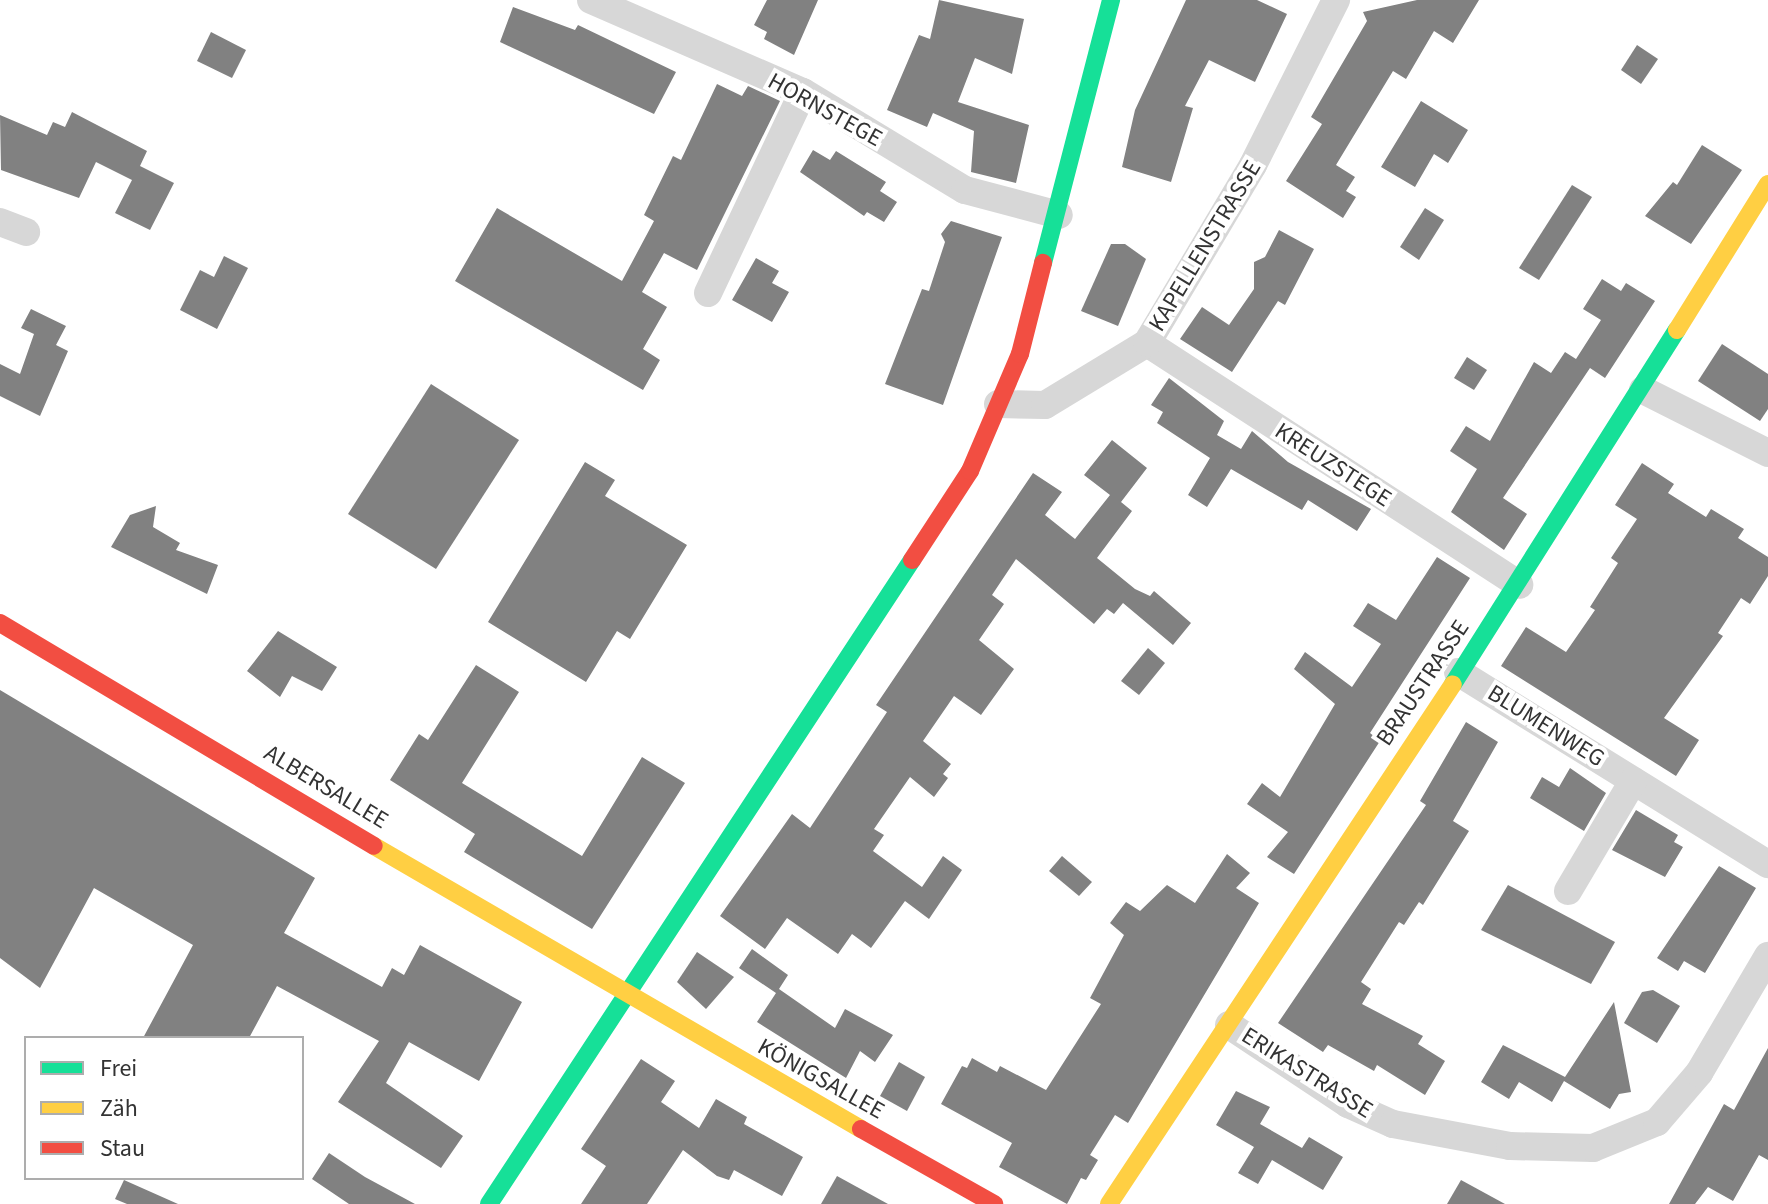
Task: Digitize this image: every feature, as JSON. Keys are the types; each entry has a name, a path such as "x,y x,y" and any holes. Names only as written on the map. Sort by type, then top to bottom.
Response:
{"street":[{"path":"489,1204 970,471 1020,354 1059,215 1111,0"},
{"name":"KAPELLENSTRASSE","path":"998,404 1045,405 1147,343 1253,165 1336,0"},
{"name":"HORNSTEGE","path":"607,3 803,92 965,190 1059,215"},
{"path":"708,293 803,92"},
{"name":"BRAUSTRASSE","path":"1109,1204 1458,672 1519,585 1643,390 1768,184"},
{"name":"KREUZSTEGE","path":"1147,343 1519,585"},
{"path":"1643,390 1768,453"},
{"name":"ALBERSALLEE","path":"0,623 625,996"},
{"name":"BLUMENWEG","path":"1458,672 1768,864"},
{"path":"1568,891 1633,781"},
{"name":"ERIKASTRASSE","path":"1229,1025 1348,1104 1393,1124 1510,1146 1593,1148 1657,1122 1699,1073 1768,956"},
{"name":"KÖNIGSALLEE","path":"625,996 994,1204"}],"building":[{"path":"767,0 818,0 794,55 764,39 767,32 754,25"},
{"path":"939,0 1024,19 1012,74 975,58 958,102 1029,125 1016,183 971,172 974,131 933,113 927,127 887,110 919,35 930,39"},
{"path":"1186,0 1257,0 1287,14 1255,82 1209,60 1185,106 1193,108 1171,182 1122,167 1135,110"},
{"path":"1417,0 1479,0 1453,43 1434,31 1406,79 1393,71 1336,165 1355,177 1346,191 1356,197 1343,218 1286,181 1322,124 1311,117 1367,21 1363,12"},
{"path":"513,7 575,30 578,25 676,72 654,114 500,42"},
{"path":"211,32 246,50 232,78 197,61"},
{"path":"1637,45 1658,59 1641,84 1621,70"},
{"path":"717,84 742,96 748,86 780,101 697,270 664,253 642,292 667,307 643,349 660,360 643,390 455,281 497,208 622,281 654,221 644,215 673,156 681,160"},
{"path":"1421,101 1468,130 1448,163 1434,154 1415,187 1381,167"},
{"path":"72,112 147,151 140,166 174,183 150,230 115,213 132,180 96,162 79,198 1,170 0,115 47,135 53,122 65,127"},
{"path":"1702,145 1742,170 1691,244 1645,216 1673,182 1677,185"},
{"path":"813,150 830,160 836,151 886,182 880,191 897,202 884,222 867,212 864,216 800,172"},
{"path":"1572,185 1592,197 1539,280 1519,268"},
{"path":"1425,208 1444,220 1419,260 1400,247"},
{"path":"951,221 1002,237 943,405 885,384 922,289 929,291 945,242 941,234"},
{"path":"1279,230 1314,249 1285,305 1278,301 1232,372 1180,339 1202,307 1229,325 1254,289 1254,262 1265,257"},
{"path":"1111,244 1125,244 1146,259 1118,326 1081,311"},
{"path":"224,256 248,268 217,329 180,310 200,270 214,277"},
{"path":"756,258 779,271 772,283 789,292 772,322 732,300"},
{"path":"1602,279 1621,291 1626,283 1655,301 1605,378 1590,368 1503,498 1527,514 1504,550 1451,512 1477,469 1450,451 1466,426 1490,441 1534,362 1551,373 1565,352 1576,359 1601,320 1583,309"},
{"path":"31,309 66,326 56,345 68,351 40,416 0,396 0,364 20,374 34,334 21,328"},
{"path":"1722,344 1768,374 1768,409 1760,421 1698,381"},
{"path":"1467,357 1487,370 1474,390 1454,378"},
{"path":"1169,378 1224,421 1217,435 1241,449 1252,431 1288,462 1371,509 1357,531 1308,500 1302,510 1231,469 1207,507 1188,495 1210,458 1157,423 1163,412 1151,405"},
{"path":"431,384 519,440 436,569 348,514"},
{"path":"1112,440 1147,468 1121,502 1132,511 1097,558 1135,589 1150,596 1154,591 1191,623 1173,645 1123,603 1114,614 1107,609 1094,624 1016,559 992,595 1004,604 979,640 1014,669 981,715 954,696 923,741 951,764 943,774 948,778 934,797 910,777 874,829 884,835 873,851 922,887 943,856 962,870 929,919 905,901 871,948 852,934 838,954 787,918 765,949 720,916 792,814 810,828 887,712 876,705 1033,473 1062,492 1045,515 1075,539 1110,495 1084,475"},
{"path":"585,462 615,480 605,496 687,545 630,639 617,631 586,682 488,622"},
{"path":"1642,463 1674,484 1668,493 1706,517 1711,509 1744,529 1738,538 1768,557 1768,576 1750,604 1741,598 1718,633 1723,636 1664,718 1699,740 1676,776 1501,666 1526,627 1566,652 1595,610 1590,607 1618,563 1611,558 1637,519 1615,505"},
{"path":"156,506 153,527 180,543 176,550 218,565 207,594 111,547 130,515"},
{"path":"1437,557 1470,578 1370,733 1380,741 1294,874 1267,857 1288,832 1247,804 1262,783 1280,797 1335,704 1294,669 1305,652 1352,687 1381,644 1353,626 1368,603 1396,620"},
{"path":"278,631 337,667 322,691 292,676 280,697 247,671"},
{"path":"1148,648 1165,663 1139,695 1121,681"},
{"path":"476,665 519,692 462,783 582,856 642,757 685,783 592,929 464,852 475,834 390,780 419,734 428,740"},
{"path":"0,690 315,878 284,933 382,987 392,968 404,975 420,945 522,1002 479,1081 409,1042 386,1083 463,1136 441,1168 338,1102 379,1041 277,986 250,1036 144,1036 193,945 94,888 40,988 0,958"},
{"path":"1466,722 1498,742 1453,821 1469,831 1423,905 1419,902 1404,925 1399,922 1361,982 1371,989 1362,1004 1423,1036 1418,1044 1445,1061 1425,1095 1377,1065 1374,1071 1328,1045 1323,1052 1278,1023 1426,805 1420,801"},
{"path":"1570,768 1606,793 1584,831 1530,798 1542,777 1559,787"},
{"path":"1636,810 1678,835 1674,842 1683,847 1665,877 1612,850"},
{"path":"1227,854 1250,873 1236,888 1259,903 1128,1123 1115,1115 1090,1155 1098,1160 1086,1180 1081,1178 1067,1204 999,1167 1012,1143 941,1104 962,1066 967,1068 972,1058 997,1072 1000,1066 1046,1090 1101,1004 1090,998 1124,935 1110,923 1126,902 1140,911 1167,885 1195,903"},
{"path":"1062,856 1092,882 1079,896 1049,871"},
{"path":"1719,866 1756,888 1705,973 1684,961 1678,971 1657,958"},
{"path":"1508,885 1615,942 1591,984 1481,930"},
{"path":"752,949 788,975 779,989 835,1028 845,1009 893,1035 875,1062 860,1051 846,1078 757,1022 776,993 739,968"},
{"path":"697,952 734,977 706,1009 677,982"},
{"path":"1653,990 1680,1006 1657,1043 1624,1023 1642,992"},
{"path":"1614,1002 1631,1092 1619,1094 1610,1109 1564,1081 1552,1102 1519,1082 1509,1099 1481,1082 1503,1045 1565,1077"},
{"path":"1768,1048 1768,1160 1759,1155 1733,1201 1708,1187 1695,1204 1669,1204 1724,1104 1734,1110"},
{"path":"641,1059 675,1081 661,1102 699,1128 716,1099 747,1117 744,1124 803,1157 782,1196 734,1170 729,1180 717,1176 683,1150 647,1204 581,1204 606,1166 581,1149"},
{"path":"899,1062 925,1077 907,1111 880,1096"},
{"path":"1236,1091 1270,1107 1260,1124 1302,1148 1309,1137 1343,1157 1323,1190 1272,1160 1258,1184 1238,1173 1254,1147 1216,1125"},
{"path":"329,1153 415,1204 349,1204 312,1179"},
{"path":"837,1176 888,1204 821,1204"},
{"path":"124,1180 178,1204 127,1204 115,1199"},
{"path":"1461,1180 1505,1204 1447,1204"}],"traffic: fast":[{"path":"1043,263 1111,0"},
{"path":"1453,684 1677,330"},
{"path":"489,1204 912,560"}],"traffic: slow":[{"path":"1677,330 1768,184"},
{"path":"1109,1204 1453,684"},
{"path":"374,846 861,1129"}],"traffic: jam":[{"path":"912,560 970,471 1020,354 1043,263"},
{"path":"0,623 374,846"},
{"path":"861,1129 994,1204"}]}
